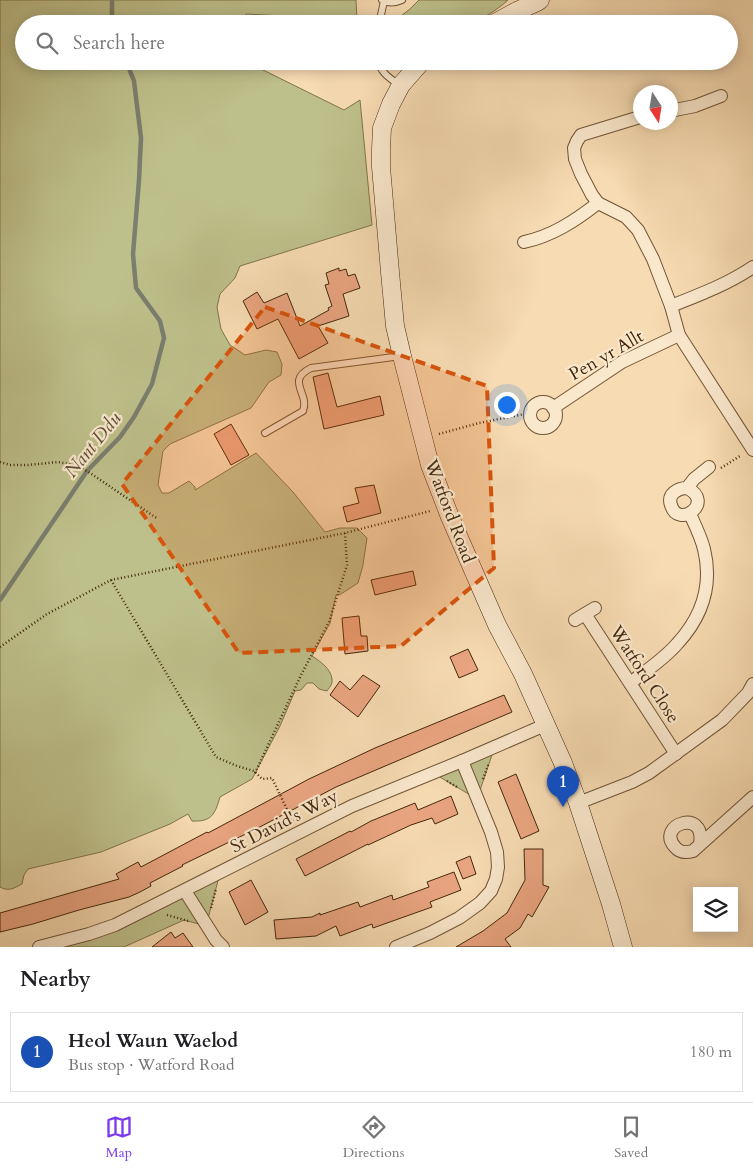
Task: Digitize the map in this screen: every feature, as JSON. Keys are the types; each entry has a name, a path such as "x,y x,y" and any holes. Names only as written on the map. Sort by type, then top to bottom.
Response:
{"street":[{"path":"505,15 519,5 540,0"},
{"name":"Watford Road","path":"414,70 400,85 390,104 382,128 381,158 390,281 402,356 430,465 493,616 523,674 563,763 611,904 623,947"},
{"path":"678,110 721,96"},
{"path":"633,119 581,135 574,148 575,160 592,195 598,203 626,218 638,230 653,259 671,306 679,335 753,449"},
{"path":"524,242 554,232 598,203"},
{"path":"671,306 723,284 753,267"},
{"name":"Pen yr Allt","path":"530,413 534,406 542,403 553,408 622,362 679,335"},
{"path":"530,413 534,425 546,428 554,420 553,408"},
{"path":"687,488 694,479 709,467"},
{"path":"687,488 696,494 698,500 695,510 690,514 682,515 674,510 670,500 676,490 687,488"},
{"path":"630,683 677,645 696,620 703,601 708,573 704,549 690,514"},
{"name":"Watford Close","path":"585,614 676,754"},
{"path":"578,803 649,774 722,720 751,691"},
{"name":"St David's Way","path":"39,947 64,944 115,925 352,806 545,725"},
{"path":"396,947 459,918 491,891 496,880 498,867 497,852 491,832 462,761"},
{"path":"700,844 753,797"},
{"path":"185,891 216,940 223,947"}],"lane":[{"path":"381,15 383,1 390,3 402,0"},
{"path":"382,70 386,76 400,85"},
{"path":"265,433 303,412 306,405 299,379 304,372 311,368 402,356"}],"path":[{"path":"423,438 479,423 530,413"},
{"path":"709,467 718,470 753,449"},
{"path":"0,462 10,465 58,462 73,465 87,471 158,519"},
{"path":"0,647 47,614 111,580 345,533 446,506"},
{"path":"255,773 329,622 347,565 345,533"},
{"path":"111,580 216,757 254,771 262,780 272,778 298,833"}],"highlighted area":[{"path":"265,307 487,386 494,568 401,646 239,653 122,484"}],"green space":[{"path":"0,0 356,0 357,15 15,15 15,70 263,70 344,110 360,100 372,225 240,266 235,278 220,294 217,307 221,329 230,345 245,355 266,350 277,352 282,364 281,375 269,382 251,408 170,444 163,451 158,485 162,493 169,493 189,481 195,487 195,490 256,453 293,492 325,532 340,528 357,528 367,538 358,583 341,594 336,595 330,623 312,656 330,672 331,686 327,691 319,689 313,683 307,683 301,690 295,691 280,726 252,779 220,797 212,816 204,820 192,821 188,814 170,824 101,852 28,869 22,884 9,889 0,887"},
{"path":"419,0 508,0 488,15 402,15"},
{"path":"495,746 477,799 433,773"},
{"path":"220,873 206,926 184,920 124,947 39,947 89,934"}],"building":[{"path":"339,268 339,271 346,269 348,276 355,274 360,288 343,294 349,316 318,326 328,343 299,359 278,319 257,329 243,301 257,292 264,303 287,293 300,326 329,310 328,308 332,306 325,285 329,284 326,273"},
{"path":"328,373 337,407 380,396 384,415 324,429 313,377"},
{"path":"231,424 249,455 231,465 214,434"},
{"path":"374,485 381,513 347,522 343,507 359,503 355,488"},
{"path":"413,571 416,585 375,595 371,580"},
{"path":"359,616 361,636 367,636 368,651 345,654 342,618"},
{"path":"468,649 478,670 459,678 450,657"},
{"path":"363,675 380,686 358,717 330,695 340,681 350,690"},
{"path":"504,695 512,712 336,787 182,865 150,883 151,886 140,892 129,897 0,932 0,913 119,879 116,874 138,862 141,867 309,779 375,748"},
{"path":"516,774 539,831 521,839 498,782"},
{"path":"451,796 458,814 435,824 432,818 411,825 368,844 305,876 296,859 371,821 415,803 418,810"},
{"path":"524,849 543,849 543,885 549,887 532,917 528,914 520,928 505,939 511,947 456,947 483,931 507,913 525,880"},
{"path":"470,856 476,874 463,879 456,862"},
{"path":"454,872 461,890 430,902 432,907 373,928 372,924 340,936 336,926 316,936 276,939 274,920 312,917 358,902 360,907 392,895 393,900 429,887 427,882"},
{"path":"251,880 268,912 245,925 229,892"},
{"path":"171,932 175,938 183,933 193,947 152,947"}],"waterway":[{"name":"Nant Ddu","path":"112,0 112,15"},
{"name":"Nant Ddu","path":"0,600 87,471 120,437 134,417 152,384 164,338 160,321 136,288 133,254 141,138 134,81 130,70"}],"place":[{"name":"Heol Waun Waelod","path":"563,807"}]}
